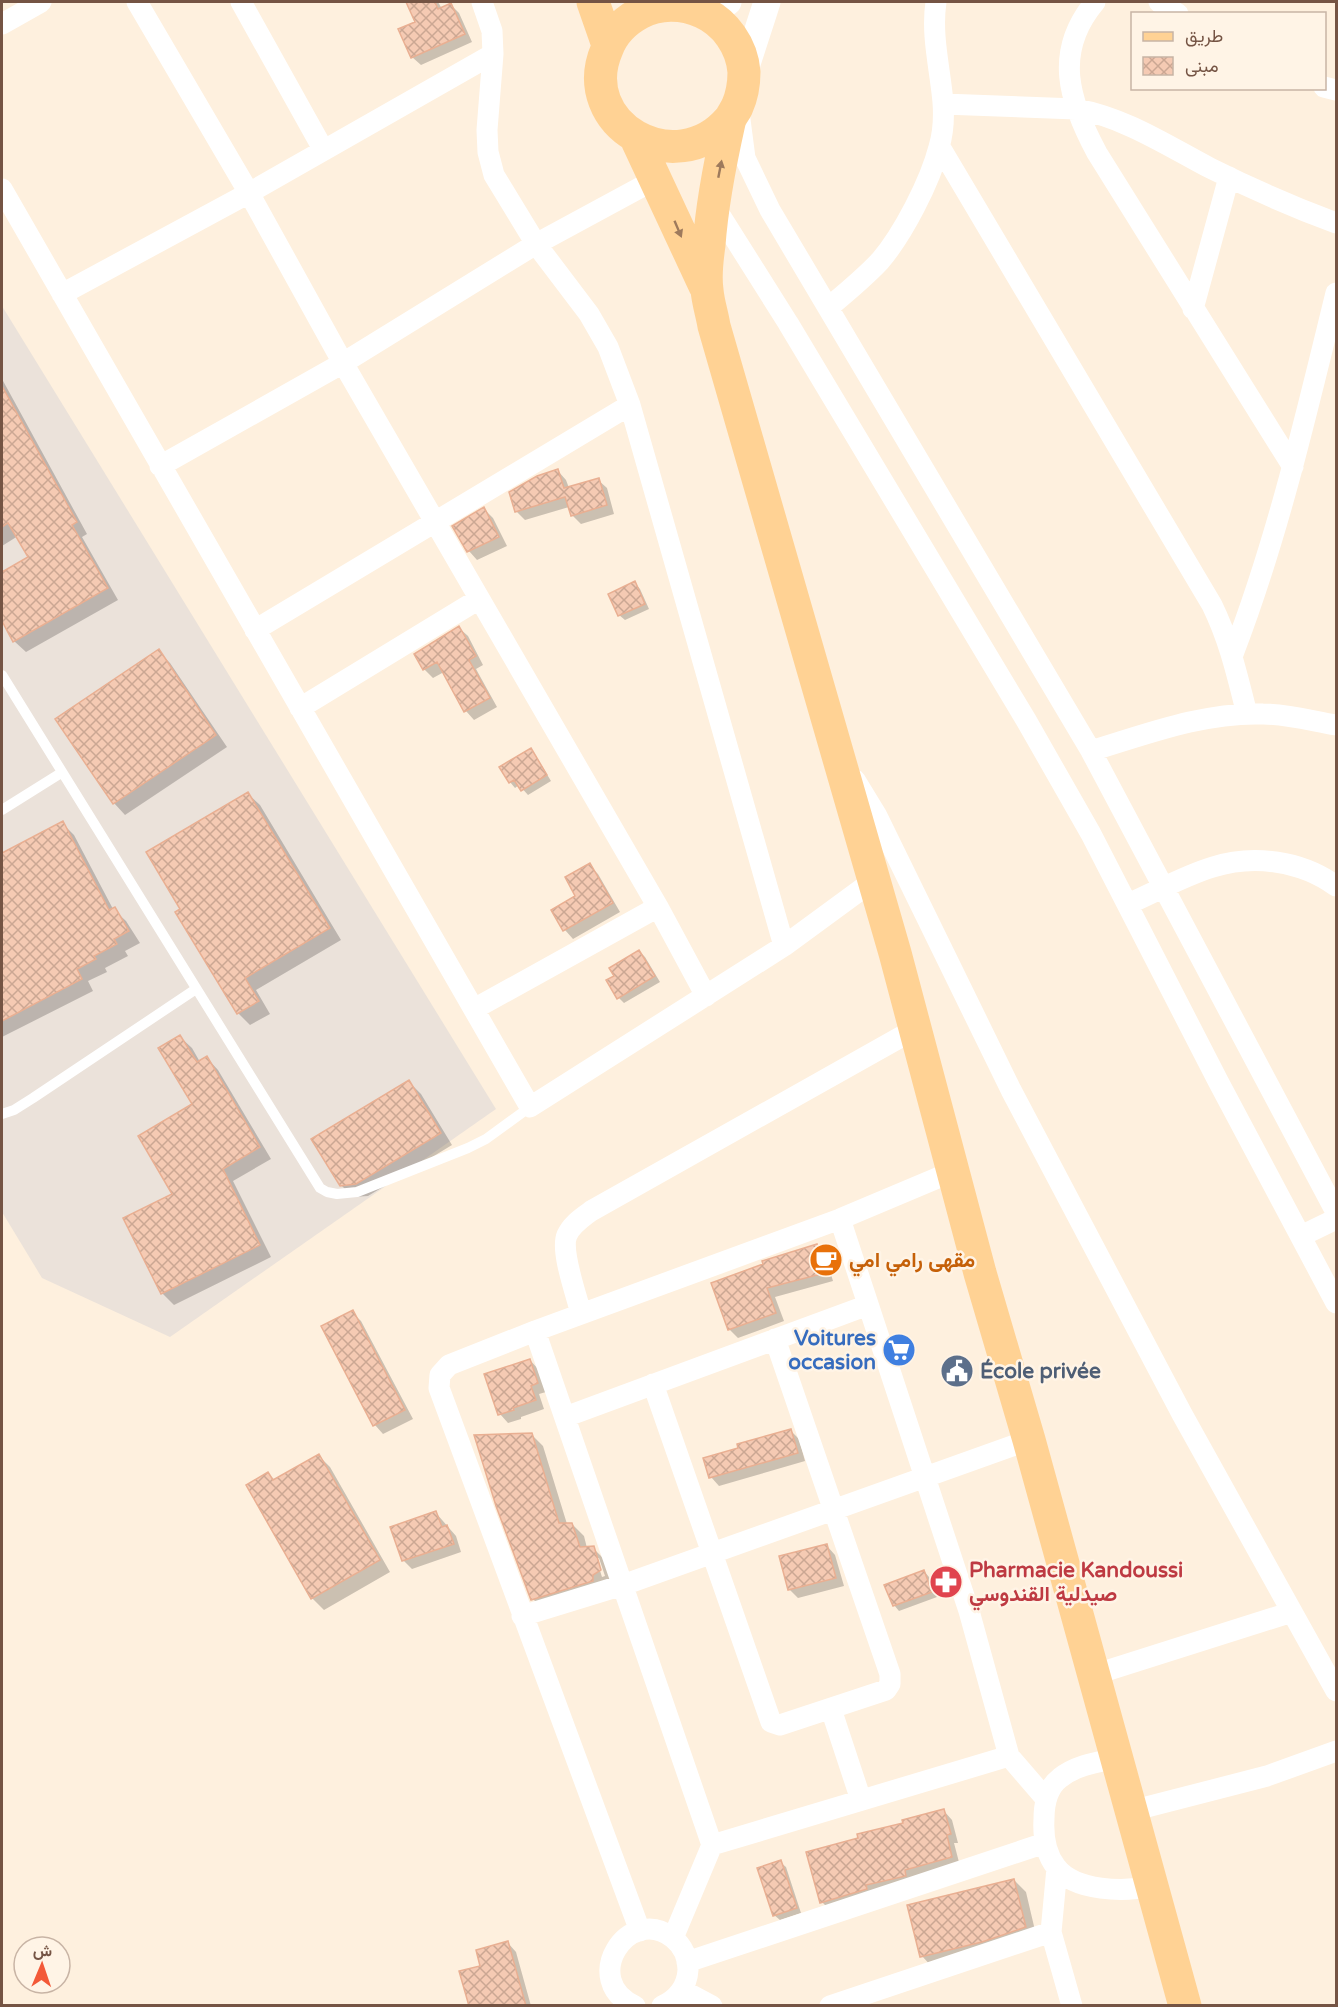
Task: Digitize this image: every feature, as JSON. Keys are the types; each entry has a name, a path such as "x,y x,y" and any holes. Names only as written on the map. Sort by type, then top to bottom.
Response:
{"main road":[{"path":"593,2 608,45"},
{"path":"706,290 713,204 734,113 743,89 744,73 735,41 725,28 718,8 665,4 629,20 608,45 601,71 604,97 616,120 636,138 660,147 686,146 710,137 734,113"},
{"path":"636,138 706,290 724,366 874,880 1185,2006"}],"street":[{"path":"2,24 40,2"},
{"path":"137,2 658,907 706,996"},
{"path":"241,2 323,149"},
{"path":"482,2 492,31 494,54 487,130 488,152 494,175 536,244 589,314 608,347 630,405 784,946"},
{"path":"744,73 767,2"},
{"path":"829,307 882,259 925,186 940,147 943,104 934,25 936,2"},
{"path":"1095,2 1077,26 1070,51 1072,90 1076,109 1097,153 1293,467"},
{"path":"1159,2 1175,12"},
{"path":"62,294 249,193 494,54"},
{"path":"943,104 1076,109 1112,118 1269,196 1336,223"},
{"path":"734,113 745,158 770,210 1091,751 1336,1212"},
{"path":"940,147 1212,605 1233,654 1247,714"},
{"path":"1193,309 1229,177"},
{"path":"160,466 343,363 536,244 656,179"},
{"path":"2,189 531,1107 784,946 874,880"},
{"path":"713,204 788,323 1026,720 1091,834 1336,1303"},
{"path":"1233,654 1258,584 1293,467 1336,293"},
{"path":"255,630 630,405"},
{"path":"300,708 479,599"},
{"path":"1091,751 1190,722 1222,716 1262,713 1300,717 1336,725"},
{"path":"835,746 877,816 1011,1090 1160,1373 1336,1691"},
{"path":"1128,904 1215,866 1259,861 1301,866 1336,886"},
{"path":"474,1009 658,907"},
{"path":"581,1314 565,1248 566,1236 575,1223 602,1205 915,1029"},
{"path":"640,1931 439,1388 441,1375 449,1365 535,1331 840,1220 954,1171"},
{"path":"1301,1236 1336,1219"},
{"path":"840,1220 969,1611 1009,1756 1046,1799"},
{"path":"565,1417 868,1305"},
{"path":"535,1331 712,1845 673,1938"},
{"path":"653,1384 714,1553 771,1722 780,1725 886,1690 891,1680 775,1339"},
{"path":"522,1616 623,1585 1029,1440"},
{"path":"1094,1675 1293,1612"},
{"path":"831,1709 861,1800"},
{"path":"1131,1811 1267,1776 1336,1751"},
{"path":"712,1845 1009,1756"},
{"path":"1072,2006 1051,1932 1057,1869 1045,1843 1043,1828 1046,1799 1055,1783 1070,1771 1117,1758"},
{"path":"687,1962 1045,1843"},
{"path":"1057,1869 1076,1881 1101,1887 1124,1890 1152,1886"},
{"path":"633,2005 614,1987 610,1967 612,1955 628,1936 640,1931 657,1931 673,1938 682,1948 687,1962 687,1976 682,1990 673,2000 662,2006"},
{"path":"840,2004 1051,1932"},
{"path":"682,1990 712,2006"}],"lane":[{"path":"2,675 320,1188 327,1192 350,1194 357,1192 468,1148 531,1107"},
{"path":"2,810 61,773"},
{"path":"2,1114 14,1110 33,1098 196,989"}],"shaded area":[{"path":"2,306 496,1109 170,1337 42,1278 2,1212"}],"building":[{"path":"406,2 435,2 438,9 451,3 465,34 411,58 398,29 415,22"},
{"path":"2,386 77,522 72,525 108,588 13,642 2,621 2,572 28,557 8,523 2,527"},
{"path":"558,469 564,488 599,478 607,505 571,516 565,497 515,512 509,492 537,476"},
{"path":"484,507 499,537 467,552 452,526"},
{"path":"635,581 645,604 618,616 608,594"},
{"path":"459,626 476,656 469,660 490,698 464,712 437,662 423,670 414,654"},
{"path":"159,649 216,735 113,804 55,719"},
{"path":"531,748 547,775 521,791 514,780 509,783 499,767"},
{"path":"248,792 330,928 245,978 259,1001 237,1014 175,912 180,909 146,852"},
{"path":"63,821 109,910 115,907 129,931 114,939 117,944 94,956 96,959 77,969 82,979 2,1021 2,853"},
{"path":"590,863 613,903 563,931 551,910 575,896 565,877"},
{"path":"639,950 655,976 617,999 606,980 614,976 609,968"},
{"path":"180,1035 197,1062 207,1056 260,1147 223,1169 260,1245 161,1294 123,1218 172,1194 138,1136 192,1104 158,1048"},
{"path":"409,1080 441,1133 356,1184 340,1186 311,1139"},
{"path":"817,1244 825,1273 767,1288 776,1313 728,1330 711,1283 763,1264 762,1261"},
{"path":"353,1310 405,1410 373,1426 321,1326"},
{"path":"530,1359 538,1383 531,1386 536,1400 498,1415 484,1374"},
{"path":"791,1429 798,1453 709,1478 703,1458 738,1448 737,1444"},
{"path":"532,1433 559,1523 572,1523 580,1547 594,1546 601,1570 593,1575 593,1581 531,1600 496,1506 474,1435"},
{"path":"319,1454 380,1560 311,1599 246,1485 268,1472 273,1480"},
{"path":"436,1511 442,1527 447,1525 454,1544 402,1561 390,1527"},
{"path":"827,1544 836,1578 788,1590 779,1556"},
{"path":"924,1570 932,1592 893,1606 884,1585"},
{"path":"944,1809 951,1834 947,1835 952,1857 905,1870 906,1876 866,1885 867,1889 820,1903 806,1852 858,1838 857,1834 903,1823 902,1820"},
{"path":"781,1860 797,1908 773,1916 757,1868"},
{"path":"1014,1879 1026,1927 982,1942 920,1957 907,1905"},
{"path":"508,1941 526,2006 469,2006 459,1971 480,1966 476,1950"}],"place":[{"name":"مقهى رامي امي","path":"826,1260"},
{"name":"Voitures occasion","path":"899,1350"},
{"name":"École privée","path":"957,1371"},
{"name":"Pharmacie Kandoussi صيدلية القندوسي","path":"946,1582"}]}
